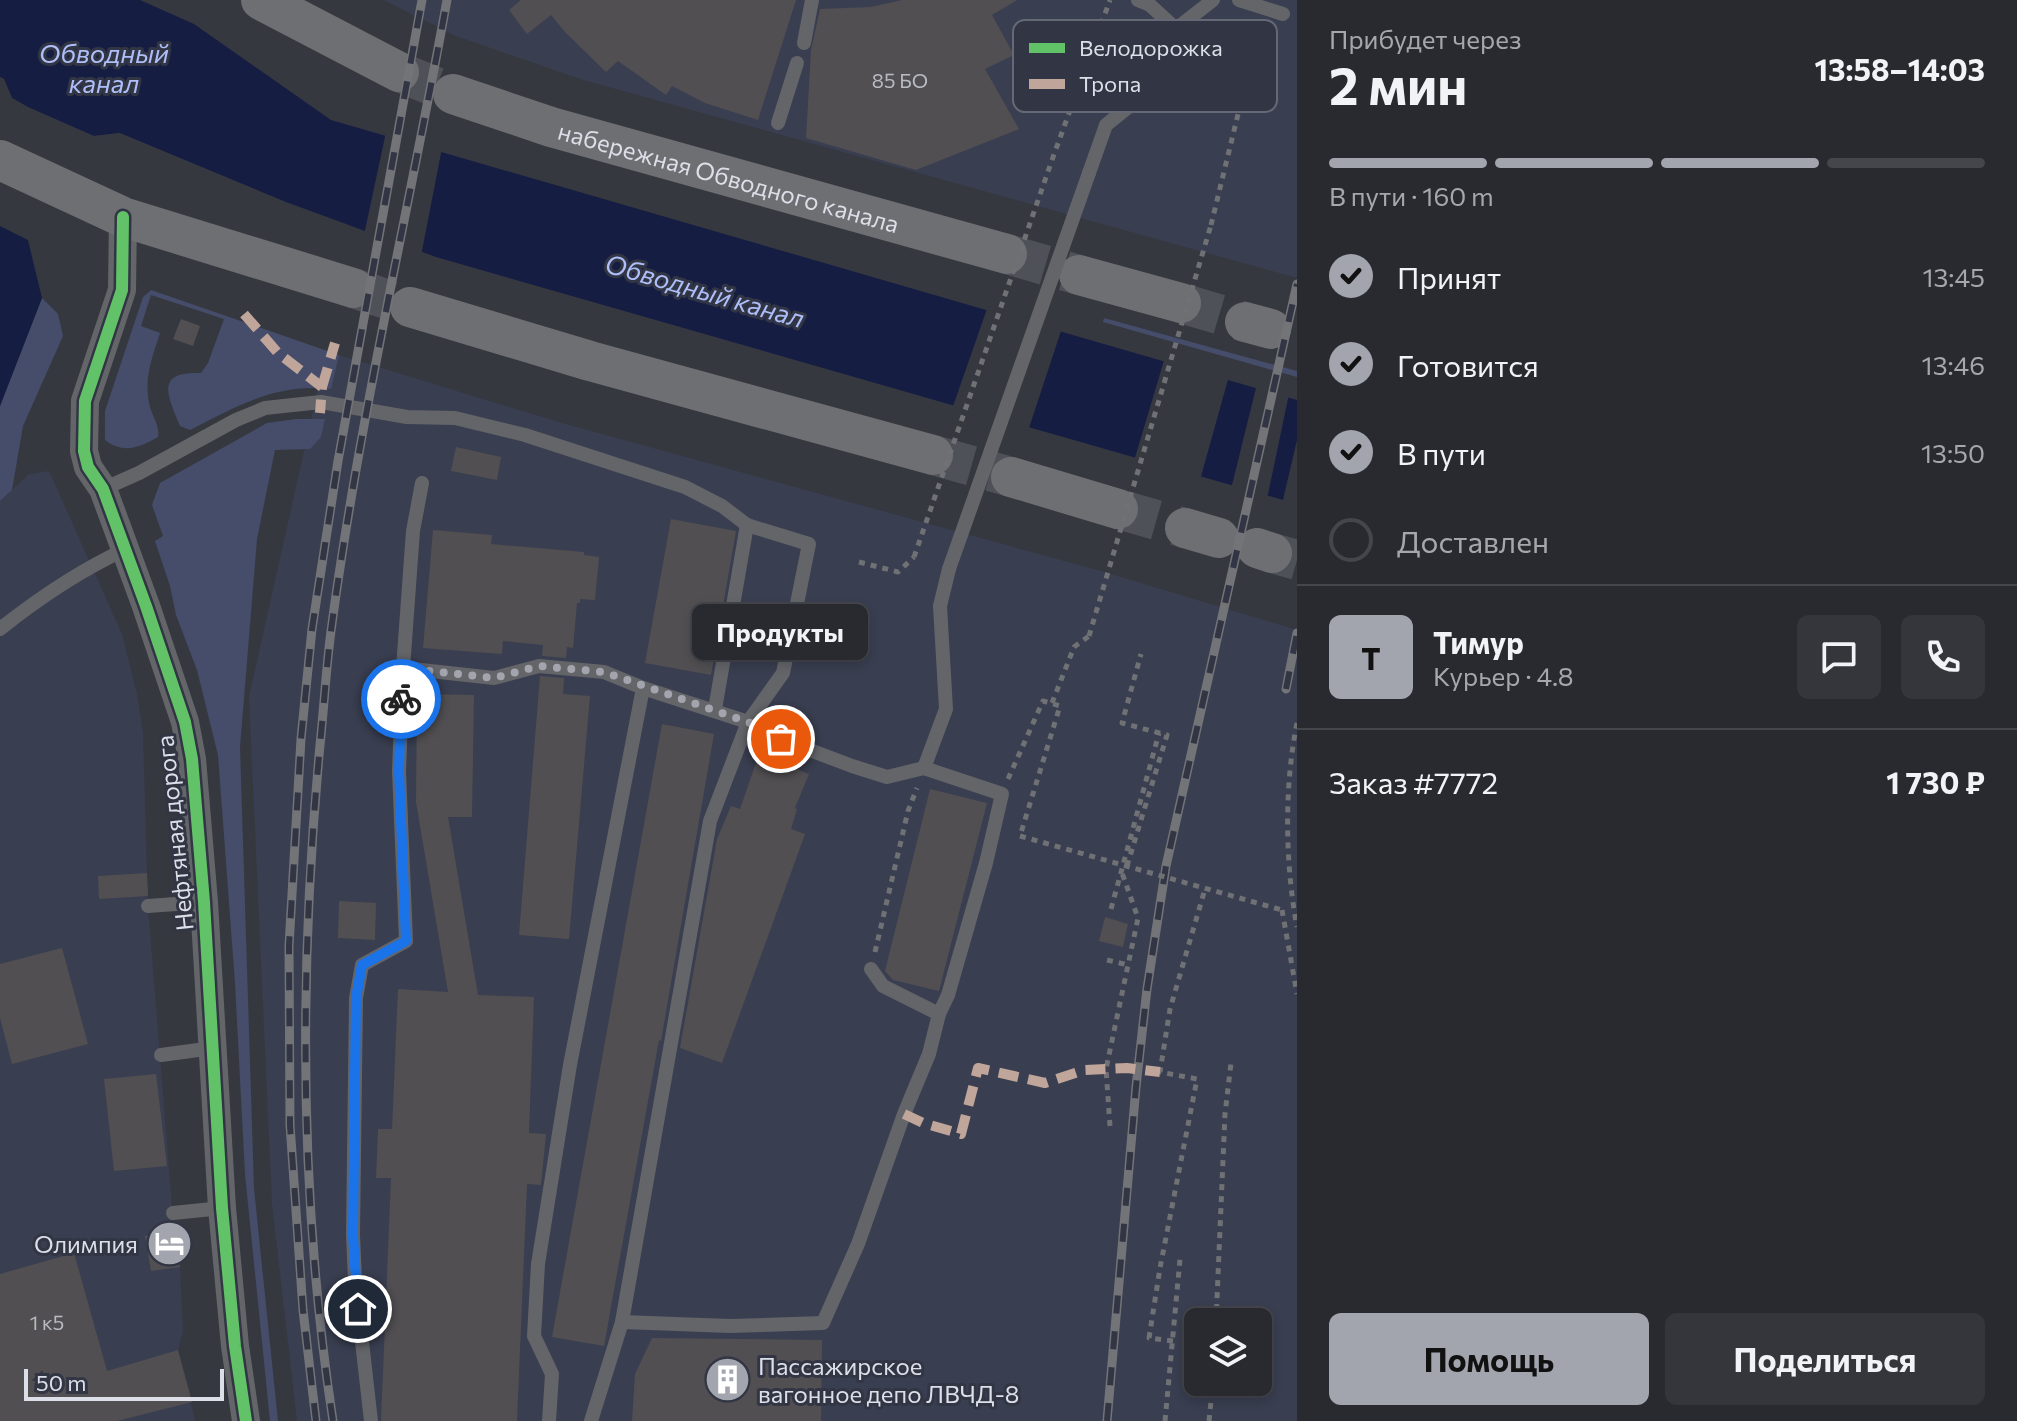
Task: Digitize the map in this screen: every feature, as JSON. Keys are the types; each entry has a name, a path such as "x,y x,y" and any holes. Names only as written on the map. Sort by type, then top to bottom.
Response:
{"main road":[{"path":"261,0 399,72"},
{"name":"набережная Обводного канала","path":"453,94 551,127 1007,254"},
{"path":"0,160 106,209 353,288"},
{"path":"1079,275 1181,303"},
{"path":"410,307 590,361 933,455"},
{"path":"1011,477 1118,509"}],"street":[{"name":"Нефтяная дорога","path":"106,209 122,290 83,414 84,451 88,467 103,489 185,722 192,759 204,902 222,1208 233,1330 246,1421"}],"lane":[{"path":"804,43 812,0"},
{"path":"1138,0 1150,5 1166,20"},
{"path":"1187,20 1213,0"},
{"path":"1239,0 1283,14"},
{"path":"778,123 797,63"},
{"path":"924,768 946,709 940,606 949,569 1106,125 1122,112"},
{"path":"103,489 265,408 321,402 407,417 455,418 525,435 685,487 722,506 747,525 809,544 783,673 748,722 710,821 622,1322 591,1421"},
{"path":"371,1421 353,1235 356,998 362,965 406,941 399,771 413,531 422,483"},
{"path":"715,709 747,525"},
{"path":"0,629 34,602 90,566 124,550"},
{"path":"403,668 494,678 539,666 604,672 643,688 715,709 828,759 887,777 924,768 1002,794 986,863 929,1054 904,1114 858,1244 823,1323 730,1326 622,1322"},
{"path":"549,1421 552,1374 534,1336 538,1264 570,1065 643,688"},
{"path":"148,906 204,902"},
{"path":"871,969 883,986 939,1014"},
{"path":"161,1055 213,1048"},
{"path":"173,1213 222,1208"}],"path":[{"path":"1103,20 1110,0"},
{"path":"1261,20 1264,8"},
{"path":"859,562 898,572 914,557 1069,112"},
{"path":"1052,703 1074,647 1089,636 1211,225 1237,112"},
{"path":"1111,909 1167,735 1122,723 1141,654"},
{"path":"1002,794 1043,701 1060,706 1020,836 1124,868 1282,910 1297,994"},
{"path":"1297,723 1290,758 1289,802 1290,889 1297,927"},
{"path":"871,969 908,811 924,768"},
{"path":"1110,1126 1106,1069 1138,918 1124,868"},
{"path":"1173,1341 1149,1338 1197,1079 1160,1072 1170,1009 1205,889"},
{"path":"1107,960 1128,965"},
{"path":"1217,1308 1225,1114 1231,1063"},
{"path":"1165,1421 1180,1259"},
{"path":"1209,1421 1212,1396"}],"shaded area":[{"path":"384,0 1297,0 1297,278 580,79 456,36"},
{"path":"151,290 339,355 331,389 274,393 190,430 180,426 168,387 176,376 201,373 208,363 224,319 151,295 141,326 160,333 149,369 147,388 158,437 131,448 112,444 105,440 105,411 143,297"},
{"path":"42,298 58,314 63,336 23,426 12,490 0,501 0,406"},
{"path":"1104,318 1297,371 1297,377 1103,322"},
{"path":"339,355 562,423 1101,571 1297,630 1297,1421 297,1421 272,1204 249,697 324,361"},
{"path":"325,419 321,437 310,449 275,450 257,539 240,747 254,1189 278,1421 270,1421 245,1174 218,755 197,670 176,615 155,541 163,536 152,505 160,483 267,423"},
{"path":"49,471 122,634 143,733 148,906 174,1231 180,1267 183,1332 178,1350 195,1421 0,1421 0,501 29,474"}],"water":[{"name":"Обводный канал","path":"0,0 140,0 194,24 331,120 1297,400 1297,504 436,257 286,202 120,133 94,136 73,128 26,232 42,298 0,406 0,164 27,107 12,98 4,79 0,77"}],"pier":[{"path":"0,77 4,79 12,98 28,107 94,136 120,133 118,137 94,140 75,133 30,232 32,242 0,226 0,155 22,108 9,101"},
{"path":"386,132 442,148 421,256 364,235"},
{"path":"988,306 1062,328 1028,431 952,409"},
{"path":"1165,357 1229,376 1200,480 1134,461"},
{"path":"1257,384 1289,394 1267,499 1231,489"},
{"path":"1297,440 1297,508 1282,504"}],"building":[{"path":"521,0 796,0 758,120 705,103 672,86 666,95 618,61 606,72 551,15 527,34 509,10"},
{"path":"902,0 1017,0 992,15 1013,55 985,69 1019,129 916,170 806,138 811,50 820,9 871,7"},
{"path":"181,319 200,326 193,346 173,339"},
{"path":"456,447 501,457 497,480 451,471"},
{"path":"671,519 736,531 711,675 645,663"},
{"path":"433,530 492,535 491,544 584,552 584,555 599,557 595,600 580,599 577,603 573,648 567,647 566,658 542,656 543,645 503,641 502,654 423,648"},
{"path":"540,676 564,678 563,694 590,696 569,939 519,935"},
{"path":"417,694 474,695 472,817 448,817 478,995 534,997 529,1133 546,1134 541,1185 527,1184 517,1421 381,1421 391,1178 376,1178 378,1129 392,1129 398,989 448,992 416,802"},
{"path":"662,724 714,734 604,1346 552,1337"},
{"path":"759,754 809,774 795,808 791,829 805,834 722,1063 680,1048 717,839 731,806 740,809"},
{"path":"930,789 987,803 939,991 893,980 885,971"},
{"path":"147,873 148,896 99,899 98,876"},
{"path":"339,901 376,903 375,940 338,938"},
{"path":"1105,917 1128,924 1123,947 1099,941"},
{"path":"62,948 88,1044 12,1064 0,1018 0,964"},
{"path":"156,1074 167,1166 114,1171 104,1079"},
{"path":"174,1231 180,1267 151,1271 145,1236"},
{"path":"74,1253 107,1371 178,1350 192,1402 117,1421 0,1421 0,1274"},
{"name":"Пассажирское вагонное депо ЛВЧД-8","path":"652,1338 822,1340 821,1421 632,1421 635,1374"}],"tunnel":[{"path":"399,72 453,94"},
{"path":"1007,254 1079,275"},
{"path":"353,288 410,307"},
{"path":"1181,303 1245,322"},
{"path":"933,455 1011,477"},
{"path":"1118,509 1185,528"},
{"path":"1272,553 1297,560"}],"railway":[{"path":"316,1421 303,1310 290,1125 289,946 301,739 312,629 338,461 422,0"},
{"path":"333,1421 322,1337 308,1168 306,999 313,829 331,631 342,552 447,0"},
{"path":"1107,1421 1136,1087 1166,866 1297,284"},
{"path":"1286,689 1297,633"}],"marked path":[{"path":"244,314 278,353 322,387 320,413"},
{"path":"322,387 335,343"},
{"path":"904,1114 961,1134 978,1068 1045,1083 1084,1070 1127,1068 1160,1072"}],"cycle path":[{"path":"123,217 122,290 85,401 84,451 88,467 103,489 146,606 185,722 192,759 204,902 222,1208 235,1346 246,1421"}],"way so far":[{"path":"401,699 403,668 494,678 539,666 604,672 643,688 715,709 781,739"}],"place":[{"name":"Продукты","path":"781,739"},
{"name":"Олимпия","path":"169,1243"},
{"name":"Пассажирское вагонное депо ЛВЧД-8","path":"727,1379"}],"route":[{"path":"358,1309 353,1235 356,998 362,965 406,941 399,771 401,699"}]}
